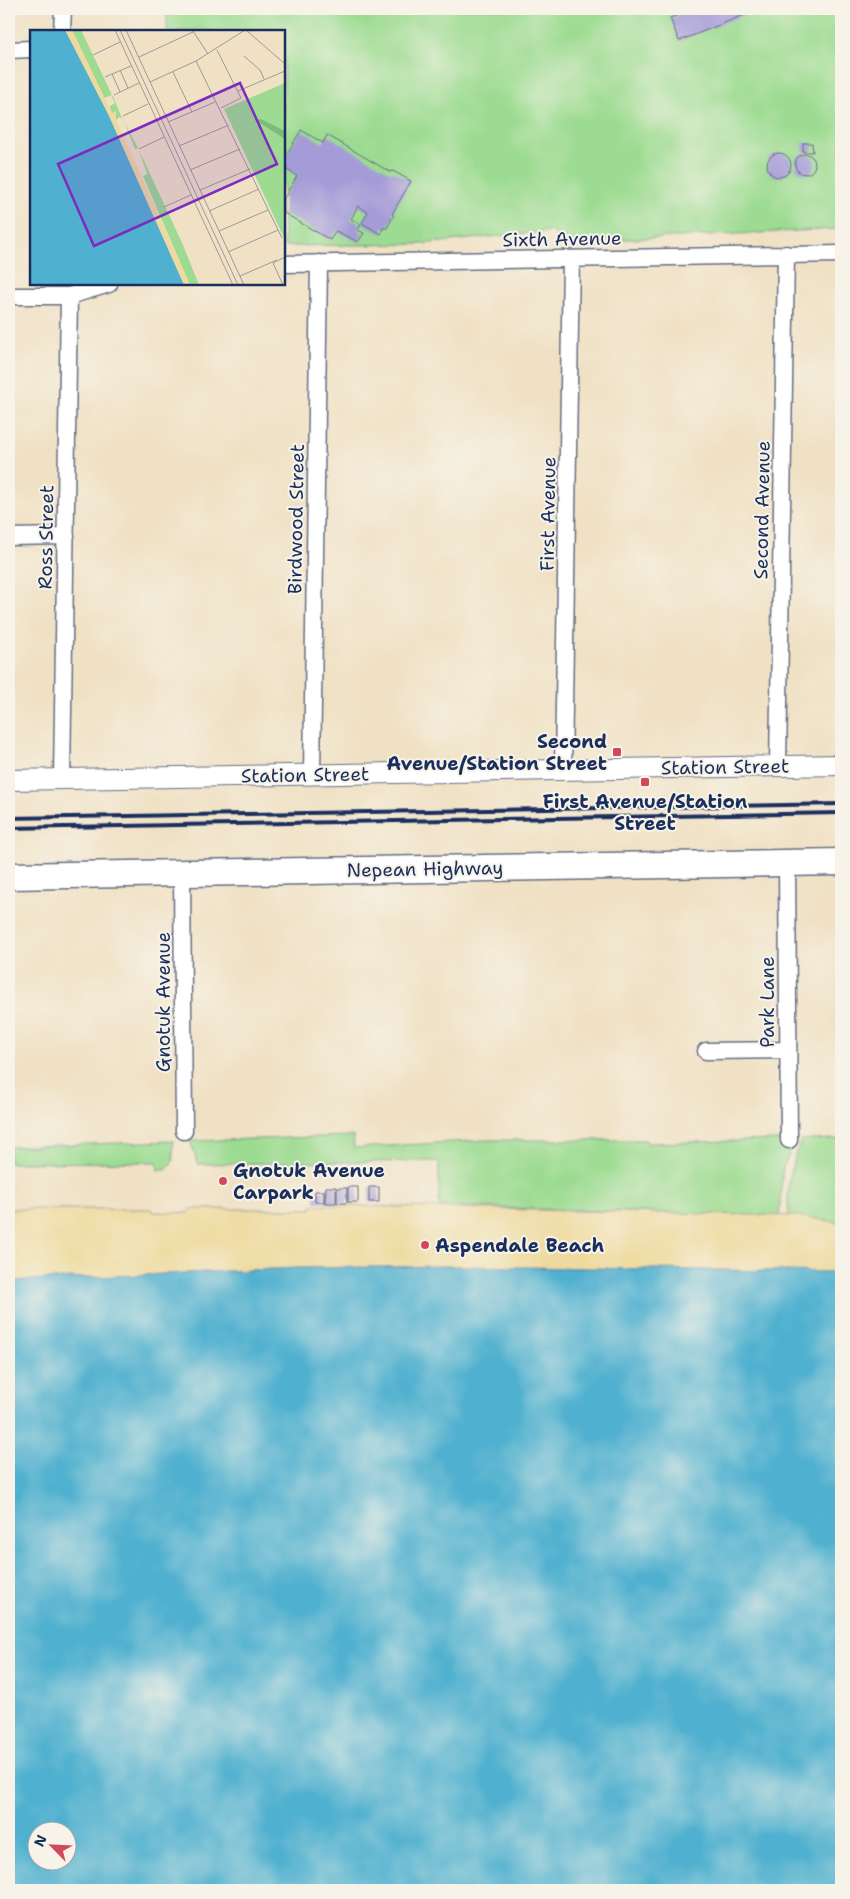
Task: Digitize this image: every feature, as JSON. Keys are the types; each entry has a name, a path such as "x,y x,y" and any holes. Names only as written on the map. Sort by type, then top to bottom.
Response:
{"highway":[{"name":"Nepean Highway","path":"9,876 841,862"}],"street":[{"path":"62,30 63,9"},
{"path":"9,50 30,49"},
{"name":"Second Avenue","path":"778,766 786,254"},
{"name":"Sixth Avenue","path":"285,264 841,254"},
{"name":"First Avenue","path":"563,770 571,259"},
{"name":"Birdwood Street","path":"312,774 320,263"},
{"path":"9,296 69,296 106,285"},
{"name":"Ross Street","path":"62,779 69,296"},
{"path":"9,537 66,536"},
{"name":"Station Street","path":"9,780 841,765"},
{"name":"Park Lane","path":"786,863 789,1140"},
{"name":"Gnotuk Avenue","path":"182,873 184,1131"},
{"path":"706,1051 787,1050"}],"green space":[{"path":"167,9 841,9 841,229 569,242 550,231 421,244 285,246 285,30 167,30"},
{"path":"353,1136 354,1148 486,1140 646,1140 647,1143 784,1140 794,1144 783,1167 779,1216 439,1206 439,1161 198,1164 190,1141"},
{"path":"841,1139 841,1223 789,1216 788,1196 790,1177 801,1140"},
{"path":"173,1141 173,1161 166,1170 158,1170 157,1162 9,1163 9,1147"}],"sand":[{"name":"Aspendale Beach","path":"312,1205 798,1216 841,1223 841,1272 452,1266 297,1268 9,1281 9,1209 152,1209 153,1212 189,1213 190,1209 312,1209"}],"water":[{"path":"452,1266 841,1272 841,1890 9,1890 9,1281 297,1268"}],"building":[{"path":"694,9 759,9 679,41 670,18"},
{"path":"301,130 323,143 327,135 390,172 393,171 411,181 392,214 394,215 387,228 383,228 381,234 362,223 368,212 358,206 351,219 361,224 358,230 364,233 358,242 336,231 330,240 285,214 285,196 297,176 285,169 285,157"},
{"path":"803,143 812,143 813,152 803,152"},
{"path":"779,153 788,156 791,165 788,174 779,177 770,174 767,165 770,156"},
{"path":"805,154 812,157 815,164 812,171 805,174 798,171 795,164 798,157"},
{"path":"326,1187 336,1187 336,1203 325,1203"},
{"path":"348,1187 358,1187 358,1202 348,1202"},
{"path":"369,1187 379,1187 379,1202 369,1202"},
{"path":"337,1188 347,1188 347,1203 337,1203"},
{"path":"315,1191 324,1191 324,1202 315,1202"}],"railway":[{"path":"9,818 841,804"},
{"path":"9,828 841,813"}],"place":[{"name":"Second Avenue/Station Street","path":"617,752"},
{"name":"First Avenue/Station Street","path":"645,782"},
{"name":"Gnotuk Avenue Carpark","path":"223,1181"},
{"name":"Aspendale Beach","path":"425,1245"}]}
